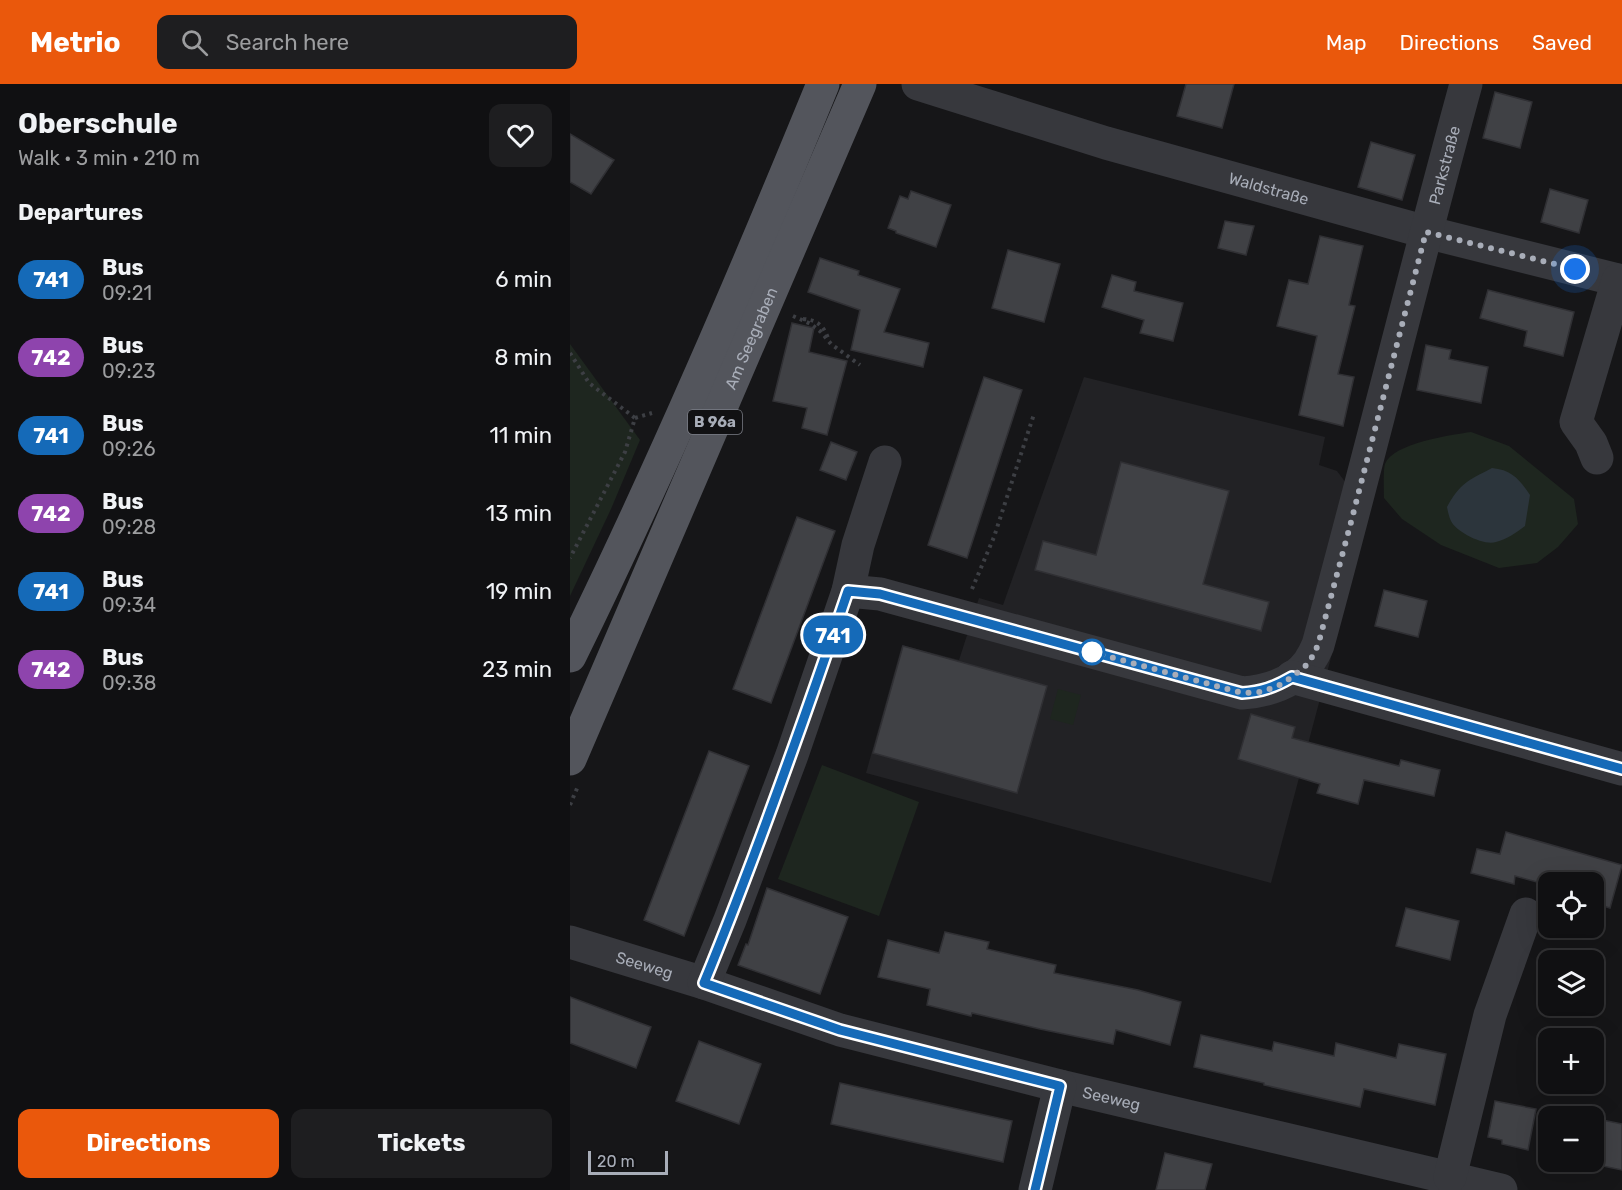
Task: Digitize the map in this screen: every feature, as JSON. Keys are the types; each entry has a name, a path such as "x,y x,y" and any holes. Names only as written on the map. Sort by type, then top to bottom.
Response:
{"main road":[{"name":"Am Seegraben","path":"570,656 618,559 661,463 823,84"},
{"name":"Am Seegraben","path":"570,759 860,84"}],"street":[{"name":"Waldstraße","path":"918,84 1106,143 1426,232 1620,281"},
{"name":"Parkstraße","path":"1292,677 1309,663 1318,645 1466,84"},
{"path":"1597,458 1591,443 1576,422 1620,281"},
{"path":"704,983 792,755 848,591 858,545 885,462"},
{"path":"848,591 880,594 1242,693 1261,692 1278,686 1292,677 1622,769"},
{"path":"1450,1178 1490,1015 1526,914"},
{"name":"Seeweg","path":"570,942 704,983 840,1030 1060,1086 1399,1178 1450,1178 1501,1190"},
{"path":"1035,1190 1060,1086"}],"path":[{"name":"Am Seegraben","path":"791,315 811,324 831,344 860,365"},
{"path":"570,353 589,382 635,418 625,452 570,558"},
{"path":"961,615 994,537 1034,414"}],"shaded area":[{"path":"570,344 640,440 570,596"},
{"path":"1084,377 1325,437 1319,465 1337,471 1346,483 1365,530 1271,883 866,773 902,645 959,660 979,598 1003,605"},
{"path":"1471,432 1509,446 1574,499 1578,524 1558,547 1537,563 1499,568 1441,545 1402,519 1384,498 1384,467 1390,457 1410,445"},
{"path":"1492,468 1514,476 1530,495 1525,526 1508,537 1491,543 1464,534 1451,521 1447,507 1456,492 1466,483"},
{"path":"1058,689 1081,695 1073,725 1050,719"},
{"path":"822,765 919,802 879,916 778,879"}],"building":[{"path":"1186,84 1234,84 1222,128 1177,116"},
{"path":"1495,92 1532,102 1520,148 1483,138"},
{"path":"570,134 614,160 591,194 570,182"},
{"path":"1371,142 1415,155 1402,200 1358,187"},
{"path":"1550,189 1588,200 1579,233 1541,222"},
{"path":"911,191 951,205 936,247 888,228 900,196 908,199"},
{"path":"1225,221 1254,226 1246,255 1218,248"},
{"path":"1320,236 1363,246 1349,305 1355,306 1338,374 1354,377 1343,426 1299,415 1317,336 1277,326 1289,280 1308,284"},
{"path":"1008,250 1060,264 1044,322 992,308"},
{"path":"820,258 859,271 858,275 900,289 884,332 929,343 923,367 851,350 860,310 808,292"},
{"path":"1112,275 1136,282 1134,291 1183,303 1173,341 1140,333 1144,320 1102,307"},
{"path":"1488,290 1574,312 1563,356 1524,346 1527,331 1480,318"},
{"path":"792,323 814,328 809,352 847,361 827,435 802,428 807,408 773,401"},
{"path":"1426,345 1451,350 1449,359 1488,367 1481,403 1417,390"},
{"path":"984,377 1022,390 967,558 928,545"},
{"path":"831,442 857,452 846,480 820,470"},
{"path":"1121,462 1229,491 1203,584 1269,602 1261,631 1035,570 1043,541 1096,555"},
{"path":"797,517 835,531 771,703 733,689"},
{"path":"1384,590 1427,601 1418,637 1375,626"},
{"path":"903,646 1047,686 1017,793 873,753"},
{"path":"1251,714 1295,727 1292,738 1399,766 1401,760 1440,770 1434,796 1364,780 1358,804 1317,793 1320,784 1238,759"},
{"path":"709,751 749,766 684,936 644,920"},
{"path":"1506,832 1622,865 1610,908 1604,906 1604,872 1538,872 1538,882 1515,876 1514,884 1471,873 1477,849 1500,854"},
{"path":"767,888 848,917 820,994 738,965 746,944 748,945"},
{"path":"1406,908 1459,921 1450,960 1396,946"},
{"path":"945,932 989,942 987,949 1056,965 1054,973 1138,990 1181,1002 1170,1045 1116,1030 1113,1044 972,1013 971,1016 927,1005 930,989 878,977 888,940 939,953"},
{"path":"570,997 651,1027 636,1068 570,1043"},
{"path":"1201,1035 1272,1051 1274,1042 1334,1056 1336,1043 1396,1058 1399,1044 1446,1054 1435,1105 1364,1089 1360,1107 1194,1067"},
{"path":"699,1041 761,1064 739,1124 676,1101"},
{"path":"840,1083 1012,1121 1003,1162 831,1124"},
{"path":"1495,1101 1536,1109 1528,1150 1502,1144 1502,1140 1488,1137"},
{"path":"1604,1120 1622,1124 1622,1170 1604,1166"},
{"path":"1165,1153 1212,1164 1205,1190 1156,1190"}],"bus line":[{"name":"741","path":"1035,1190 1060,1086 840,1030 704,983 792,755 848,591 880,594 1242,693 1261,692 1278,686 1292,677 1622,769"}],"route":[{"path":"1092,652 1242,693 1261,692 1278,686 1292,677 1309,663 1318,645 1426,232 1575,269"}]}
